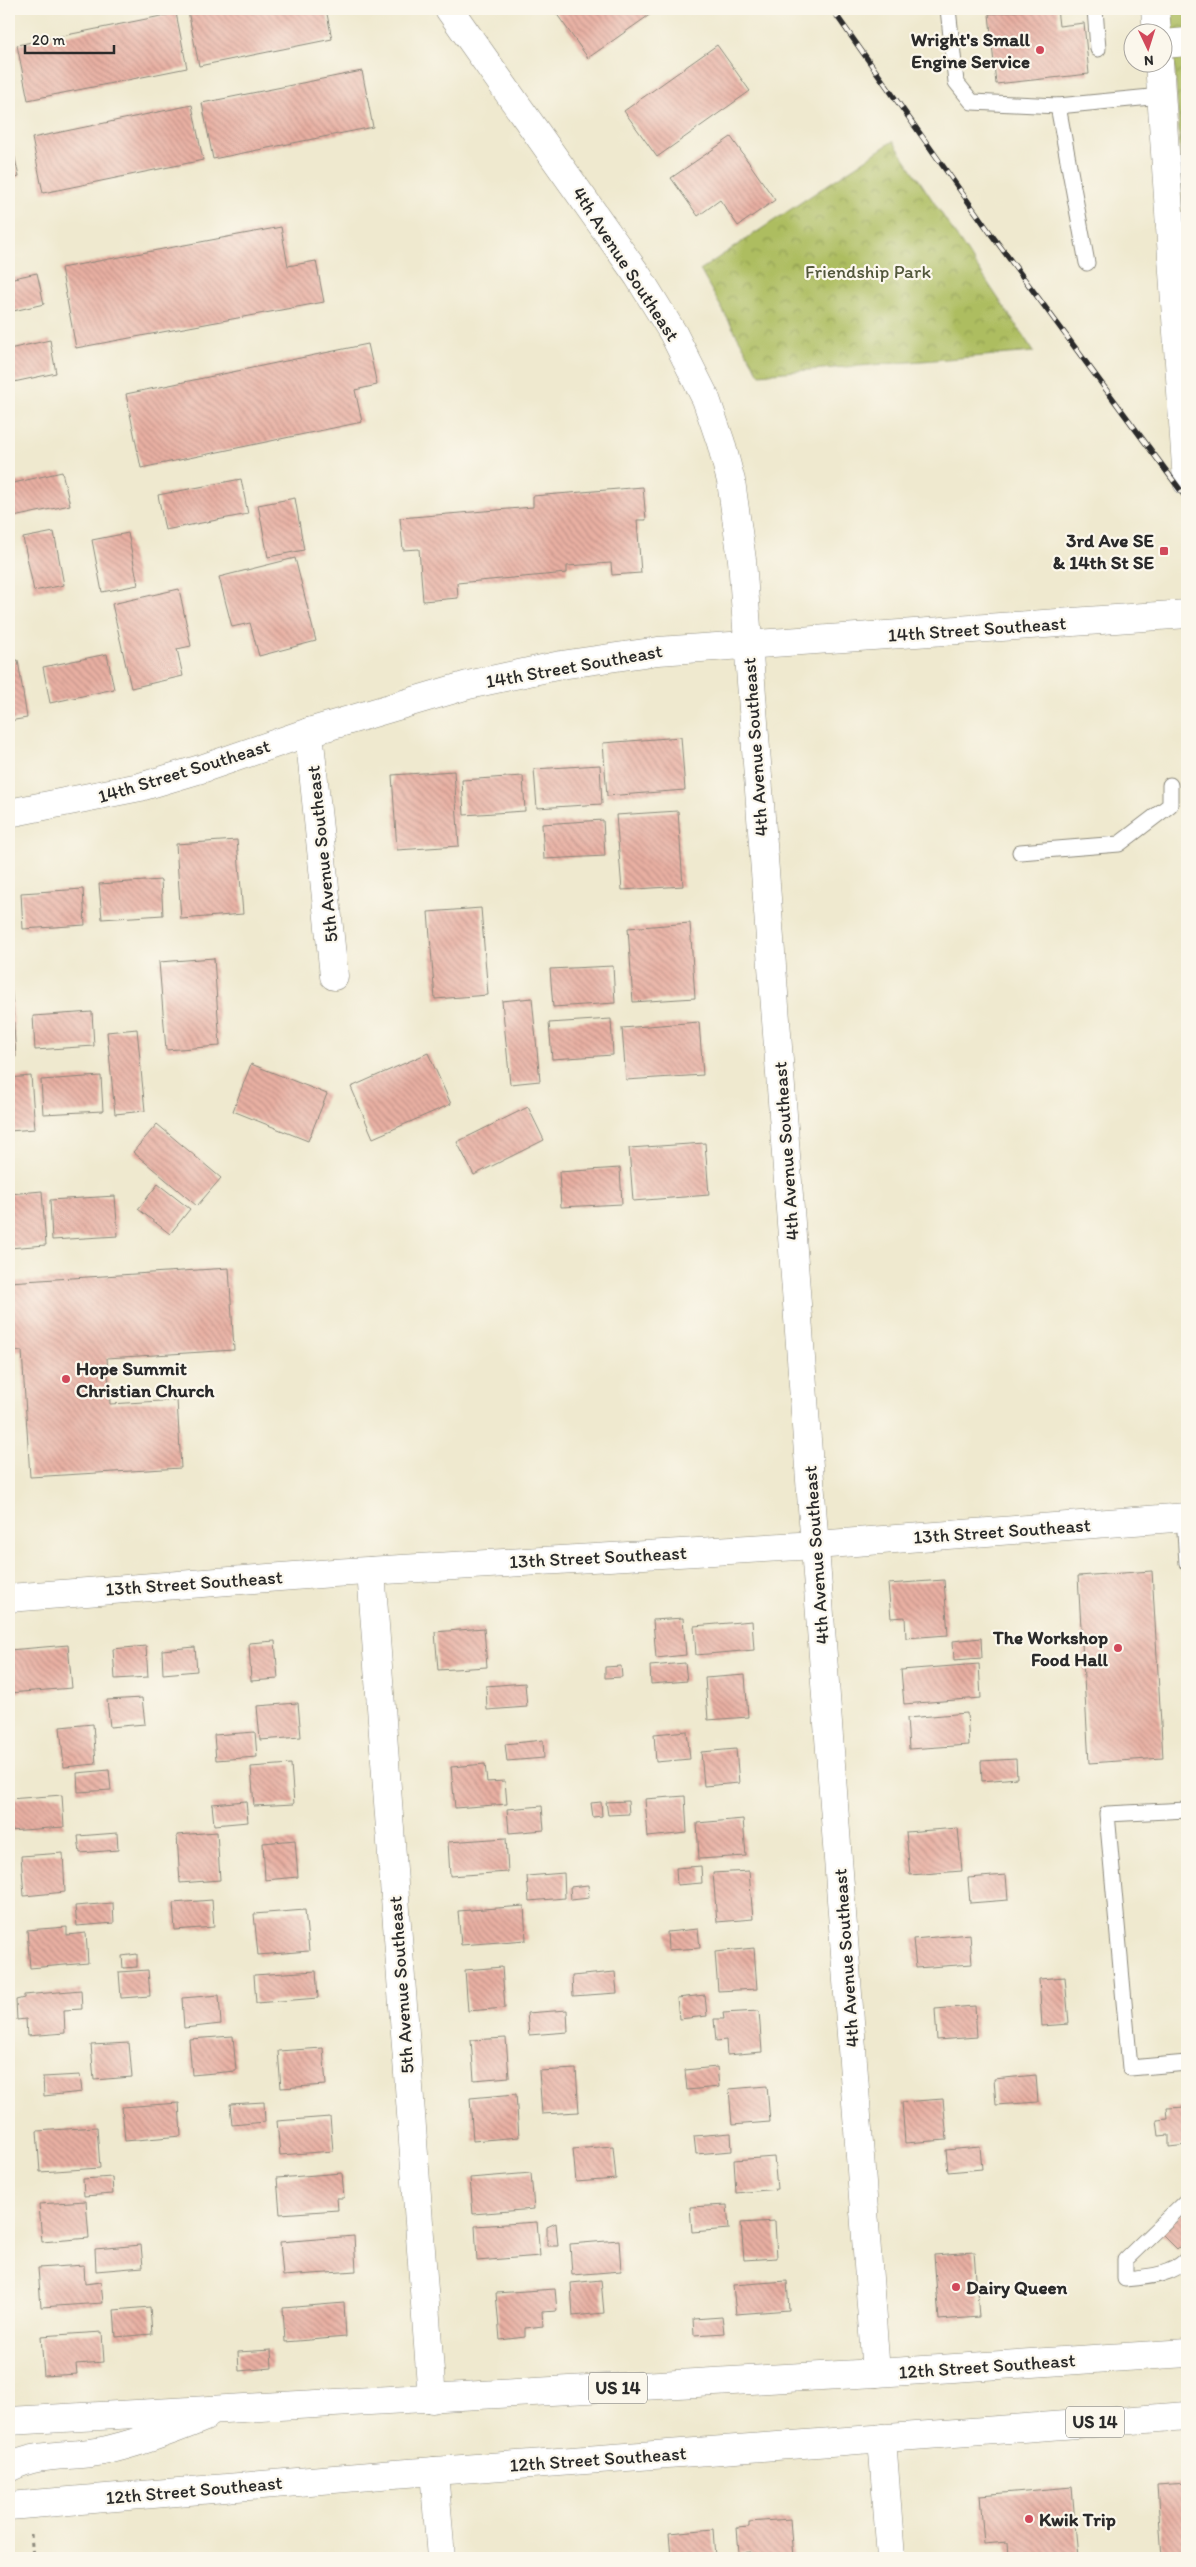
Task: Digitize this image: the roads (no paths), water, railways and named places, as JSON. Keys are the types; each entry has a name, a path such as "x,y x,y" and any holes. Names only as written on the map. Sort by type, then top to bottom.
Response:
{"street":[{"name":"4th Avenue Southeast","path":"449,9 638,276 664,316 697,378 721,443 731,482 742,560 876,2373"},
{"path":"1155,9 1156,22"},
{"path":"1174,43 1187,42"},
{"path":"1160,72 1187,482"},
{"name":"14th Street Southeast","path":"9,813 118,793 204,768 310,732 468,685 525,671 658,651 1187,614"},
{"name":"5th Avenue Southeast","path":"310,732 334,976"},
{"name":"13th Street Southeast","path":"9,1598 371,1570 816,1545 1186,1517"},
{"name":"5th Avenue Southeast","path":"371,1570 432,2398"},
{"name":"12th Street Southeast","path":"9,2421 876,2373 1187,2353"},
{"path":"9,2468 23,2460 43,2456 101,2452 154,2438 225,2408"},
{"name":"12th Street Southeast","path":"9,2506 434,2471 1187,2416"},
{"path":"882,2438 891,2558"},
{"path":"434,2471 441,2558"}],"lane":[{"path":"948,9 956,82 972,102 1058,106 1161,96"},
{"path":"1095,9 1098,49"},
{"path":"1058,106 1087,263"},
{"path":"1020,852 1119,844 1170,805 1170,785"},
{"path":"1186,1517 1187,1563"},
{"path":"1187,1810 1107,1814 1130,2068 1187,2063"},
{"path":"1187,2200 1125,2260 1125,2279 1154,2276 1179,2267 1187,2259"}],"railway":[{"path":"832,9 991,234 1187,499"}],"place":[{"name":"Wright's Small Engine Service","path":"1040,50"},
{"name":"3rd Ave SE & 14th St SE","path":"1164,551"},
{"name":"Hope Summit Christian Church","path":"66,1379"},
{"name":"The Workshop Food Hall","path":"1118,1648"},
{"name":"Dairy Queen","path":"956,2287"},
{"name":"Kwik Trip","path":"1029,2519"}],"park label":[{"name":"Friendship Park","path":"868,271"}]}
